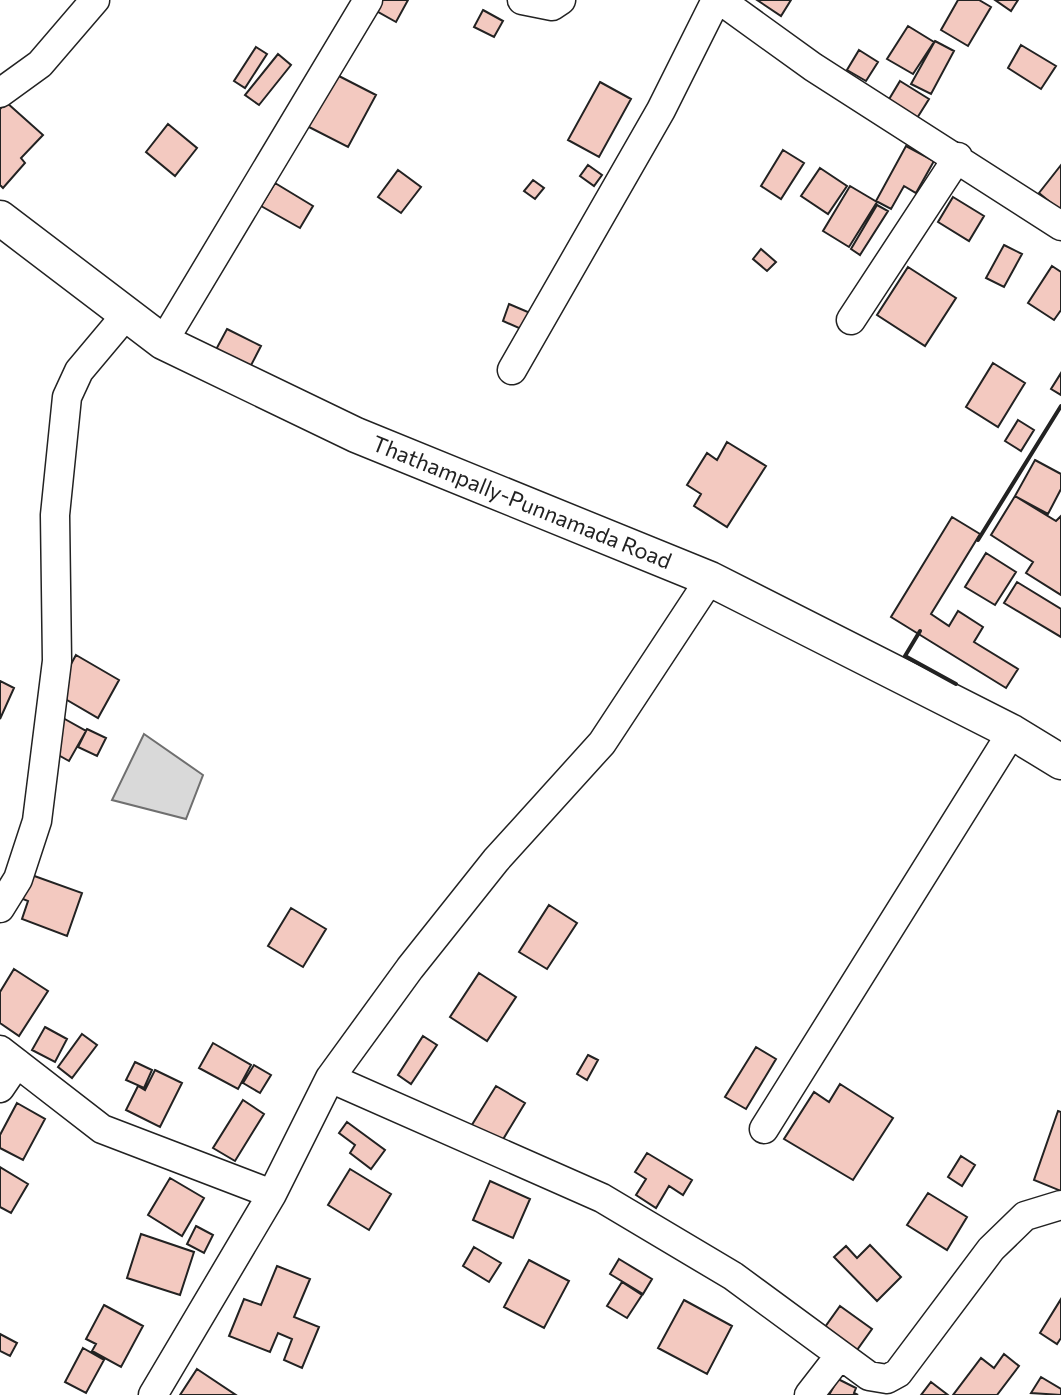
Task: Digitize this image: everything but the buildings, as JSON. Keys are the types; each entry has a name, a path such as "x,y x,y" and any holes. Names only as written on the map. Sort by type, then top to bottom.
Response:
{"main road":[{"name":"Thathampally-Punnamada Road","path":"0,218 163,342 356,435 710,579 1012,732 1061,762"}],"street":[{"path":"0,93 40,64 95,0"},
{"path":"163,342 368,0"},
{"path":"522,0 552,6 561,0"},
{"path":"512,370 661,110 718,0 813,67 958,157 1061,226"},
{"path":"851,320 958,157"},
{"path":"0,908 18,879 37,821 57,661 55,515 67,397 79,371 126,315"},
{"path":"153,1395 272,1194 330,1078 402,979 496,860 602,743 710,579"},
{"path":"764,1129 1012,732"},
{"path":"0,1088 8,1057 102,1129 272,1194"},
{"path":"330,1078 602,1198 733,1276 869,1376 887,1379 898,1373 991,1249 1025,1216 1061,1205"},
{"path":"809,1395 840,1355"}],"shaded area":[{"path":"144,734 203,775 186,819 112,800"}],"wall":[{"path":"978,540 1061,406"},
{"path":"920,631 905,656 956,684"}]}
